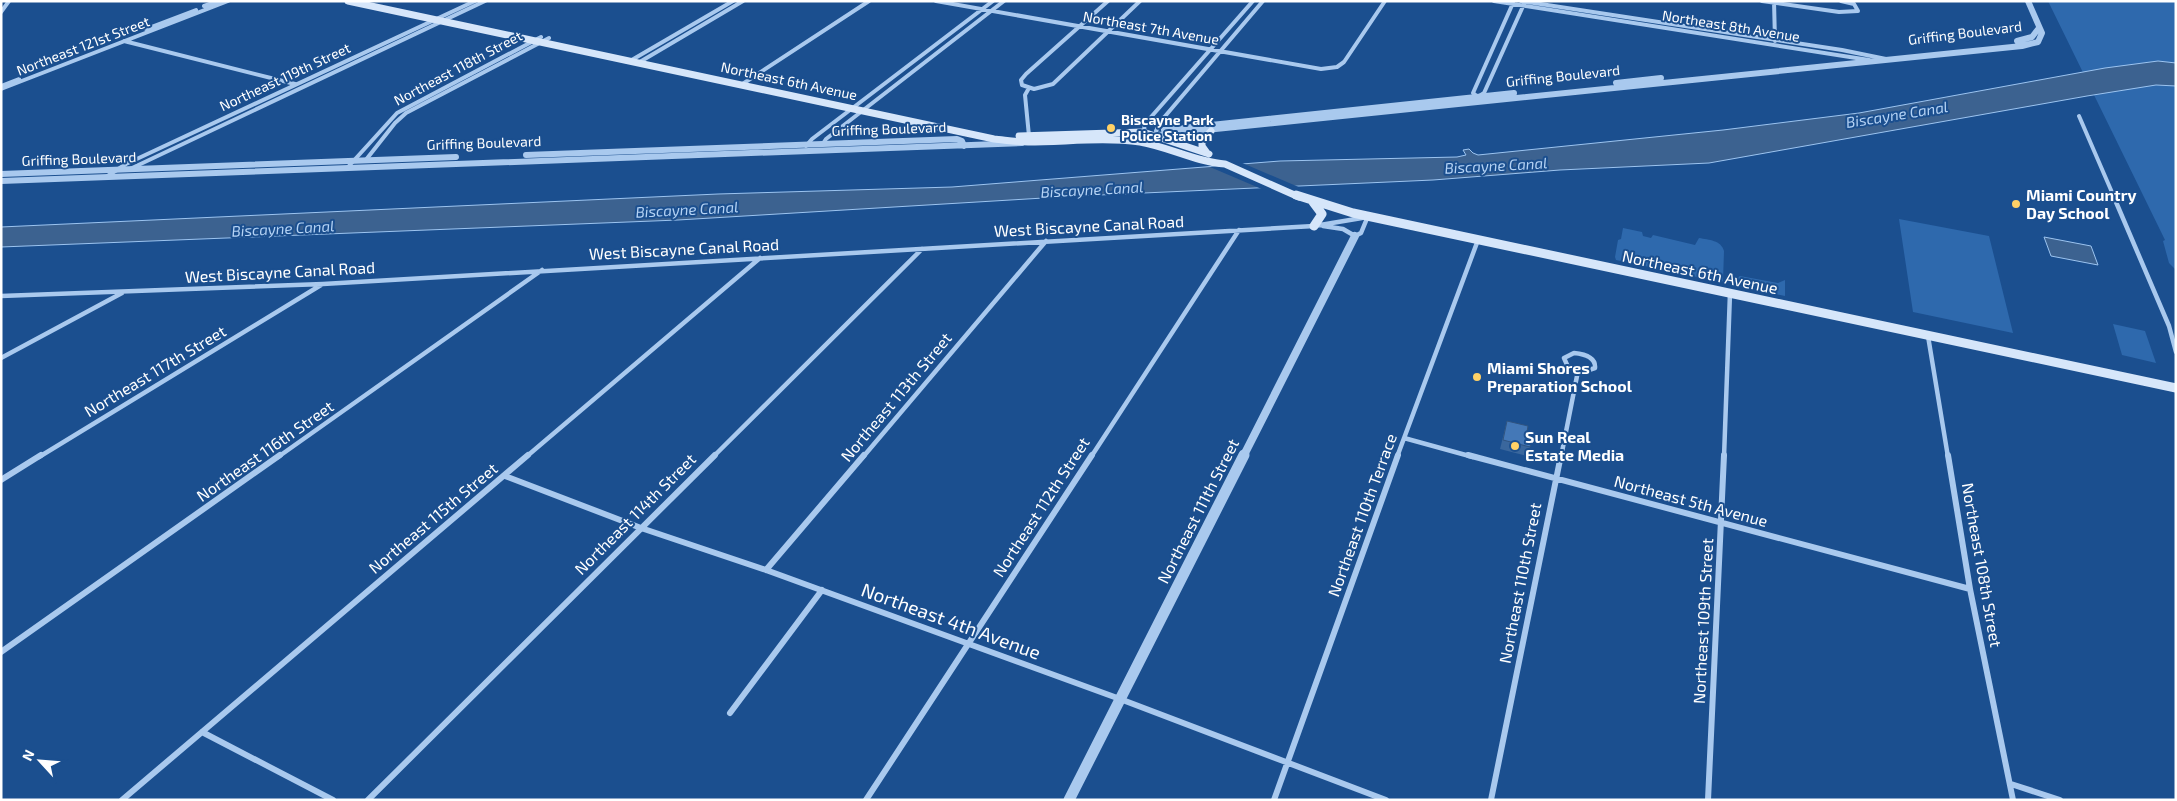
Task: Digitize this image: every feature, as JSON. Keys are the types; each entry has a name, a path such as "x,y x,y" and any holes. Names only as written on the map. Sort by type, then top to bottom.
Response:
{"main road":[{"name":"Northeast 6th Avenue","path":"348,1 538,40 549,38 741,85 851,109 865,109 1004,135"},
{"name":"Northeast 6th Avenue","path":"375,1 439,19 451,17 629,62 645,59 858,104 865,109 994,139 1128,142 1164,147 1214,163 1225,164 1312,201 1368,216 2176,388"},
{"path":"1208,153 1201,145 1201,141 1211,131"},
{"name":"Northeast 6th Avenue","path":"1157,133 1208,153 1225,164"},
{"name":"Griffing Boulevard","path":"1004,135 1027,139 1157,133"},
{"name":"Griffing Boulevard","path":"1128,142 1145,134"},
{"path":"1145,134 1164,147"},
{"path":"1312,201 1322,214 1314,226"}],"street":[{"path":"1,12 9,1"},
{"name":"Northeast 121st Street","path":"1,86 218,1"},
{"name":"Northeast 121st Street","path":"1,89 228,1"},
{"name":"Northeast 119th Street","path":"129,170 140,162 303,86 474,1"},
{"path":"451,17 485,1"},
{"path":"638,60 733,1"},
{"path":"645,59 743,1"},
{"path":"741,85 869,1"},
{"name":"Northeast 7th Avenue","path":"936,1 1309,68 1332,68 1344,62 1385,1"},
{"path":"806,147 851,109 993,1"},
{"path":"822,147 865,109 1004,1"},
{"path":"1108,1 1023,77 1022,85 1029,88 1045,88 1053,84 1140,1"},
{"path":"1145,134 1144,125 1253,1"},
{"path":"1157,133 1163,119 1262,1"},
{"name":"Northeast 8th Avenue","path":"1494,1 1524,3 1874,59"},
{"path":"1762,1 1839,12 1858,11 1854,4 1841,1"},
{"path":"2028,1 2039,28"},
{"path":"1774,2 1775,42"},
{"path":"1513,3 1473,93 1477,100 1484,93 1524,3"},
{"name":"Northeast 119th Street","path":"117,173 296,84 439,19"},
{"name":"Griffing Boulevard","path":"1157,133 1180,127 1336,112 1477,100 1562,94 1780,72 1874,59 2019,41 2032,37 2039,28 2042,33 2038,42 2028,45 1892,60 1874,59 1859,58 1640,80 1556,89 1477,100 1341,118 1211,131 1157,133"},
{"path":"120,40 303,86"},
{"name":"Northeast 118th Street","path":"361,167 395,123 406,113 538,40"},
{"name":"Northeast 118th Street","path":"348,167 397,113 538,40"},
{"name":"Northeast 8th Avenue","path":"1775,42 1859,58"},
{"path":"1834,54 1839,56 1840,60"},
{"path":"1772,67 1780,72"},
{"path":"1640,80 1646,86"},
{"path":"1027,139 1025,95 1029,88"},
{"path":"1556,89 1562,94"},
{"path":"1336,112 1341,118"},
{"path":"2079,116 2169,326 2176,352"},
{"path":"1163,119 1170,125 1180,127"},
{"name":"Griffing Boulevard","path":"1,181 106,177 129,170 367,159 806,147 964,146 1013,144 1027,139"},
{"name":"Griffing Boulevard","path":"1,174 361,167 806,147"},
{"path":"1314,226 1342,229 1355,236 1360,233 1368,216"},
{"name":"West Biscayne Canal Road","path":"1,296 322,284 922,249 1314,226 1368,216"},
{"name":"Northeast 112th Street","path":"866,800 1239,230"},
{"name":"Northeast 111th Street","path":"1069,800 1355,236"},
{"name":"Northeast 110th Terrace","path":"1274,800 1404,438 1478,240"},
{"name":"Northeast 113th Street","path":"766,570 1046,241"},
{"name":"Northeast 114th Street","path":"368,800 922,249"},
{"name":"Northeast 115th Street","path":"122,800 761,257"},
{"name":"Northeast 116th Street","path":"1,652 543,270"},
{"name":"Northeast 117th Street","path":"1,480 322,284"},
{"path":"1,358 125,292"},
{"name":"Northeast 109th Street","path":"1708,800 1722,524 1730,294"},
{"name":"Northeast 108th Street","path":"1928,335 1970,589 2013,800"},
{"path":"1574,353 1585,355 1595,363 1596,366 1592,371 1578,371 1565,364 1564,358 1566,355 1574,353"},
{"name":"Northeast 110th Street","path":"1491,800 1578,371"},
{"name":"Northeast 5th Avenue","path":"1404,438 1970,589"},
{"name":"Northeast 4th Avenue","path":"504,476 641,528 766,570 1120,698 1287,764 1386,800"},
{"path":"730,713 822,590"},
{"path":"202,732 333,800"},
{"path":"2011,784 2060,800"}],"shaded area":[{"path":"2048,1 2176,1 2176,270 2169,263 2163,241 2165,240"},
{"path":"1899,219 1989,236 2013,333 1913,312"},
{"path":"1623,228 1642,232 1643,236 1651,238 1653,235 1695,245 1699,238 1717,243 1724,251 1723,281 1616,260 1618,240 1621,239"},
{"path":"1740,276 1778,283 1785,280 1785,296 1738,286 1737,278"},
{"path":"2113,324 2145,331 2156,363 2122,355"}],"water":[{"name":"Biscayne Canal","path":"2158,61 2176,63 2176,86 2156,85 2087,96 1709,163 1560,170 1433,180 1077,196 678,220 1,247 1,227 718,194 952,187 1280,161 1457,157 1466,155 1463,150 1469,149 1478,155 1723,130 1859,113 2105,68"},
{"path":"2044,237 2091,246 2098,265 2051,256"}],"pier":[{"path":"1240,162 1301,188 1264,190 1210,167"}],"building":[{"path":"1507,421 1528,426 1527,432 1533,434 1530,447 1503,440"}],"place":[{"name":"Biscayne Park Police Station","path":"1111,128"},
{"name":"Miami Country Day School","path":"2016,204"},
{"name":"Miami Shores Preparation School","path":"1477,377"},
{"name":"Sun Real Estate Media","path":"1515,446"}]}
